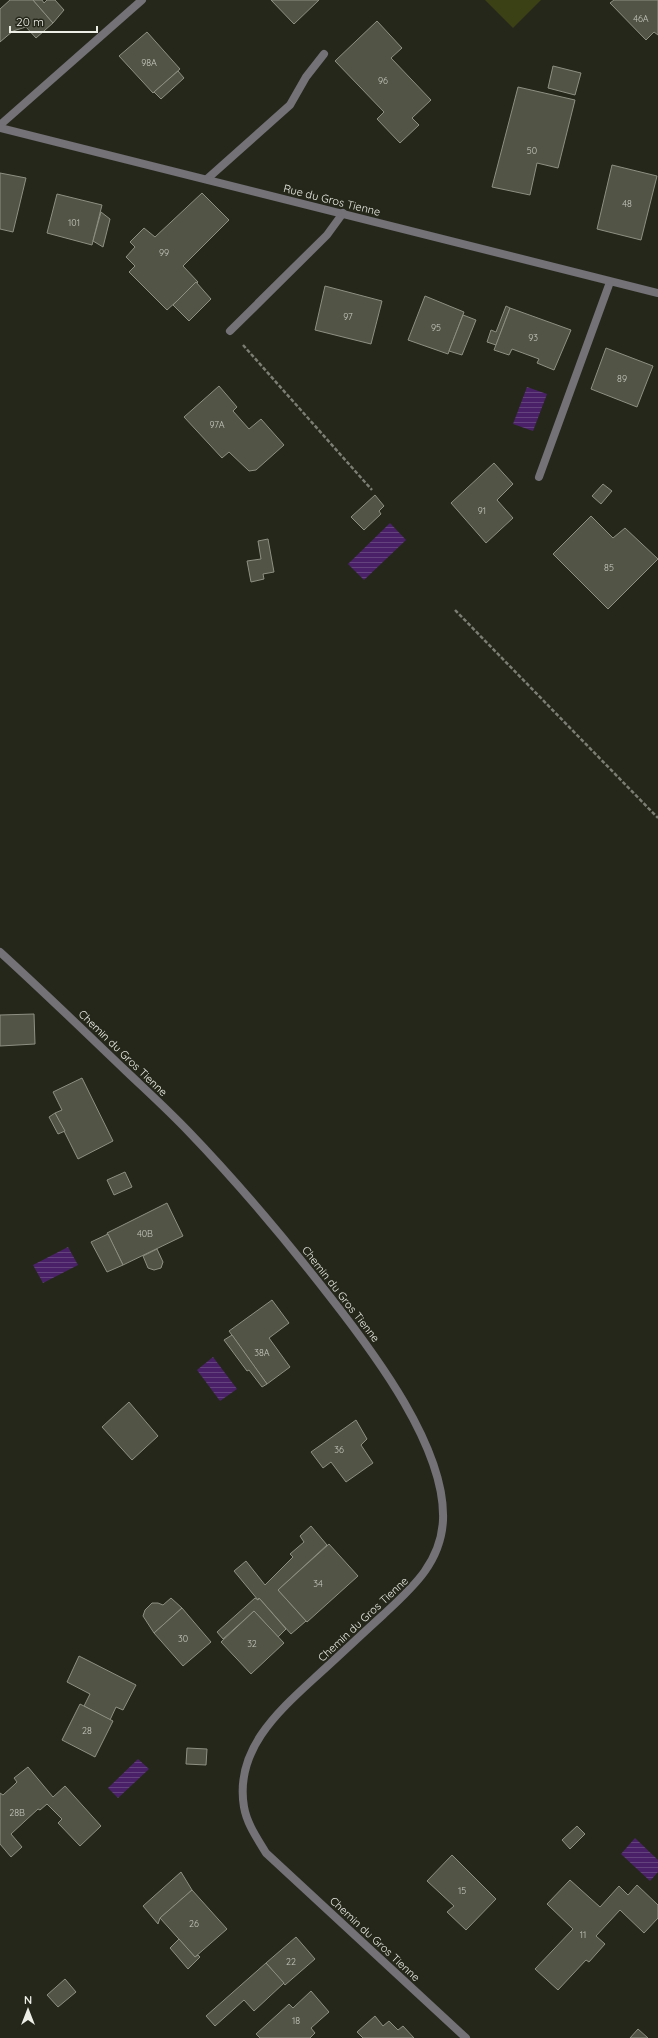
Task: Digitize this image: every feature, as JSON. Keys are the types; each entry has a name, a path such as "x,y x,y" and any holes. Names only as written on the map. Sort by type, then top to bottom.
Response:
{"street":[{"path":"0,125 142,0"},
{"path":"207,179 290,105 306,77 324,54"},
{"name":"Rue du Gros Tienne","path":"0,128 658,293"},
{"path":"230,331 327,235 343,214"},
{"path":"539,478 610,282"},
{"name":"Chemin du Gros Tienne","path":"0,952 188,1131 282,1236 371,1350 408,1411 431,1458 441,1489 443,1522 435,1555 418,1583 283,1707 264,1730 245,1764 242,1790 244,1809 250,1828 266,1853 466,2038"}],"path":[{"path":"230,331 372,490"},
{"path":"455,610 658,818"}],"green space":[{"path":"485,0 541,0 513,28"}],"shaded area":[{"path":"527,387 547,394 533,431 513,424"},
{"path":"390,523 406,540 364,580 348,564"},
{"path":"68,1247 78,1265 43,1283 33,1265"},
{"path":"213,1357 237,1389 220,1401 197,1370"},
{"path":"138,1759 149,1769 118,1798 108,1788"},
{"path":"635,1838 658,1860 658,1872 650,1881 621,1854"}],"building":[{"path":"10,0 33,0 53,23 36,38 26,27 13,31 0,42 0,9"},
{"path":"33,0 42,0 44,3 47,0 55,0 64,10 53,23"},
{"path":"271,0 319,0 294,24"},
{"path":"614,0 658,0 658,35 654,32 646,40 610,3"},
{"path":"377,21 402,48 391,58 431,100 412,118 419,125 400,143 377,119 384,112 335,61"},
{"path":"147,32 180,69 153,93 119,56"},
{"path":"553,66 581,73 575,95 548,88"},
{"path":"178,71 184,78 161,99 154,92"},
{"path":"518,87 575,100 558,168 537,163 530,195 492,187"},
{"path":"612,165 657,176 641,240 597,229"},
{"path":"0,173 26,178 13,232 0,229"},
{"path":"202,193 229,220 183,266 198,282 167,310 129,272 135,266 126,257 135,247 130,242 144,228 155,237"},
{"path":"57,194 102,205 92,245 47,233"},
{"path":"101,212 110,219 103,247 93,241"},
{"path":"196,282 211,299 189,321 173,305"},
{"path":"325,286 382,301 371,344 315,330"},
{"path":"425,296 464,312 448,354 408,340"},
{"path":"506,306 510,308 496,345 487,342 491,330 496,332"},
{"path":"510,308 571,330 554,370 537,363 539,359 512,349 509,355 494,350"},
{"path":"463,315 476,320 462,355 449,351"},
{"path":"606,348 653,366 637,407 591,389"},
{"path":"219,386 237,407 233,411 249,429 261,419 284,445 256,470 249,471 229,452 222,458 184,417"},
{"path":"494,463 513,484 497,500 513,518 486,543 451,503"},
{"path":"603,484 612,491 601,504 592,496"},
{"path":"375,495 384,506 379,511 381,514 364,530 351,517"},
{"path":"591,516 613,538 625,528 658,559 608,609 553,554"},
{"path":"268,539 274,572 263,574 264,579 251,582 247,561 261,559 258,541"},
{"path":"34,1014 35,1044 0,1046 0,1015"},
{"path":"82,1078 113,1141 78,1159 55,1113 62,1110 53,1092"},
{"path":"55,1113 65,1131 58,1134 49,1117"},
{"path":"125,1172 132,1187 114,1195 107,1180"},
{"path":"167,1203 183,1236 123,1265 107,1233"},
{"path":"108,1234 123,1265 107,1272 91,1242"},
{"path":"157,1249 163,1262 161,1268 154,1270 148,1268 143,1256"},
{"path":"272,1300 289,1323 269,1338 290,1367 267,1384 229,1331"},
{"path":"232,1335 267,1384 262,1387 249,1370 247,1371 224,1340"},
{"path":"129,1402 158,1436 132,1460 102,1427"},
{"path":"356,1420 367,1439 361,1445 373,1463 346,1482 331,1462 323,1468 311,1452"},
{"path":"311,1526 327,1545 278,1590 306,1621 291,1634 259,1598 258,1600 234,1571 246,1561 265,1585 293,1557 290,1554 304,1542 300,1536"},
{"path":"329,1544 358,1576 307,1622 278,1590"},
{"path":"171,1598 182,1608 154,1633 143,1616 145,1610 152,1603 163,1605"},
{"path":"255,1598 258,1600 259,1598 286,1629 278,1637 254,1611 223,1639 217,1632"},
{"path":"182,1608 211,1642 183,1666 154,1633"},
{"path":"254,1611 284,1643 251,1674 221,1642"},
{"path":"79,1656 136,1685 123,1710 116,1707 110,1720 84,1706 90,1694 67,1682"},
{"path":"80,1704 113,1721 95,1757 62,1740"},
{"path":"187,1748 207,1749 206,1765 186,1764"},
{"path":"28,1767 53,1797 65,1786 101,1826 80,1846 58,1823 62,1819 47,1804 40,1810 38,1809 11,1834 22,1847 11,1857 0,1844 0,1793 3,1795 14,1785 17,1782 14,1778"},
{"path":"577,1826 585,1834 570,1849 562,1840"},
{"path":"452,1855 496,1899 466,1930 447,1912 454,1906 427,1881"},
{"path":"181,1872 192,1890 160,1918 158,1924 143,1906"},
{"path":"570,1880 600,1907 619,1886 628,1895 637,1885 658,1905 658,1918 644,1933 620,1910 596,1936 605,1944 589,1962 586,1960 558,1990 535,1969 573,1929 547,1904"},
{"path":"192,1890 227,1929 195,1957 160,1918"},
{"path":"296,1937 315,1959 285,1985 266,1963"},
{"path":"179,1939 195,1957 198,1955 200,1957 188,1969 170,1948"},
{"path":"266,1963 284,1983 254,2011 244,2000 215,2026 206,2016"},
{"path":"65,1979 76,1992 58,2007 47,1995"},
{"path":"311,1991 329,2012 311,2028 315,2033 310,2038 260,2038 256,2034 289,2004 293,2008"},
{"path":"375,2016 383,2026 389,2021 398,2030 403,2026 414,2038 363,2038 357,2032"},
{"path":"638,2029 648,2038 630,2038"}]}
